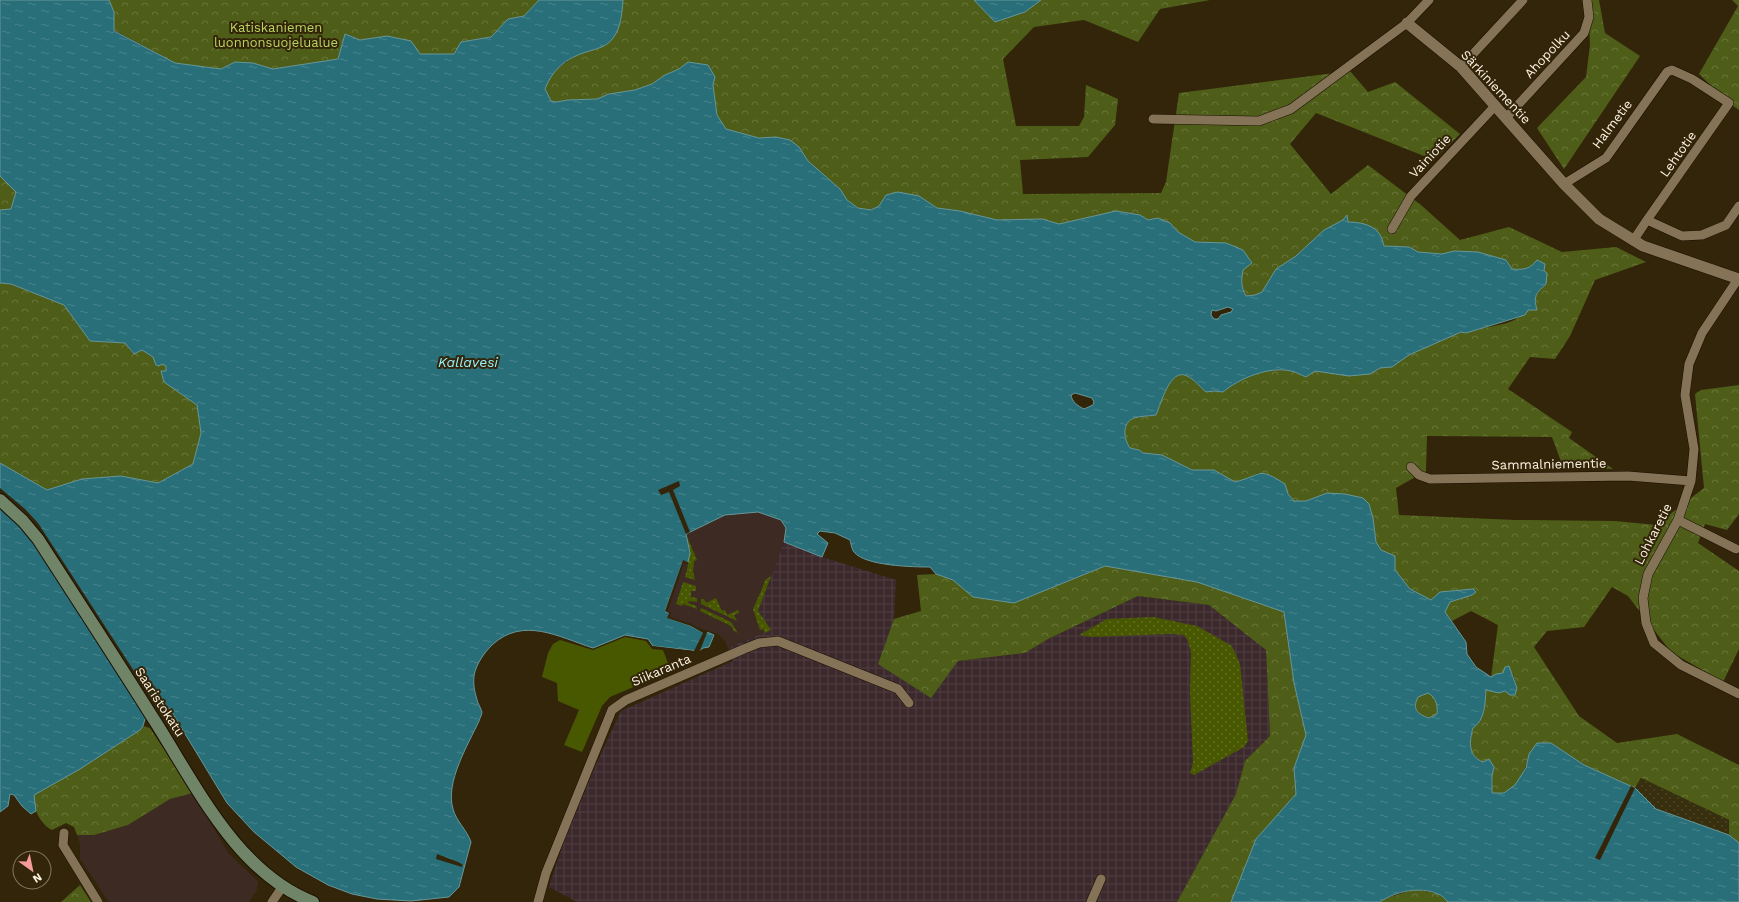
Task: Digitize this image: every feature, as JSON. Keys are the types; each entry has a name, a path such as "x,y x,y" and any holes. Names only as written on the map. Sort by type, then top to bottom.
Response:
{"main road":[{"name":"Saaristokatu","path":"0,500 23,521 38,539 157,723 221,826 235,844 283,886 313,902"}],"street":[{"path":"1153,119 1259,121 1291,109 1407,23 1430,0"},
{"path":"1461,67 1523,0"},
{"name":"Ahopolku","path":"1506,118 1584,33 1588,17 1587,0"},
{"name":"Särkiniementie","path":"1407,23 1461,67 1564,184 1599,219 1643,246 1739,279"},
{"name":"Halmetie","path":"1564,184 1606,158 1667,72 1672,70 1692,79 1729,103"},
{"name":"Lehtotie","path":"1633,241 1729,103"},
{"name":"Vainiotie","path":"1392,229 1411,196 1495,106"},
{"path":"1648,220 1682,236 1702,235 1726,225 1739,206"},
{"name":"Lohkaretie","path":"1739,279 1702,333 1689,364 1685,395 1694,449 1691,481 1678,520 1648,574 1643,598 1646,623 1654,643 1681,665 1739,694"},
{"name":"Sammalniementie","path":"1411,468 1419,475 1430,479 1628,476 1691,481"},
{"path":"1678,520 1736,549"},
{"name":"Siikaranta","path":"538,902 546,873 612,710 626,700 654,686 759,643 778,641 898,689 909,703"},
{"path":"64,834 63,845 98,902"},
{"path":"1091,902 1101,879"},
{"path":"272,902 283,886"}],"shaded area":[{"path":"758,512 781,520 786,528 784,542 758,611 771,630 728,648 725,641 718,634 668,618 665,611 686,534 725,515"},
{"path":"784,542 822,557 896,580 894,619 878,664 958,661 1025,653 1048,639 1138,596 1209,605 1266,650 1270,736 1245,761 1236,794 1177,902 577,902 549,887 564,841 593,771 621,711 733,661 728,648 770,630 758,611"},
{"path":"193,793 229,854 258,881 257,890 249,902 109,902 80,859 80,844 77,835 94,835 128,825 170,799"}],"green space":[{"name":"Katiskaniemen luonnonsuojelualue","path":"109,0 539,0 524,16 508,19 491,37 461,42 455,54 420,54 387,36 360,40 345,34 338,59 273,69 253,63 235,62 221,69 175,63 114,30 114,12"},
{"path":"623,0 974,0 995,22 1025,12 1041,0 1210,0 1160,9 1138,42 1084,20 1034,27 1003,59 1016,126 1079,126 1084,117 1086,85 1118,99 1115,125 1088,157 1020,160 1023,194 1161,193 1166,182 1179,93 1350,71 1368,92 1395,82 1460,134 1434,160 1316,113 1290,144 1331,194 1368,165 1421,205 1460,240 1509,227 1562,252 1616,247 1646,262 1595,280 1570,336 1555,359 1530,357 1508,389 1572,432 1569,438 1613,469 1563,467 1552,437 1427,436 1426,471 1396,488 1399,515 1515,520 1615,521 1656,525 1704,488 1695,394 1701,390 1739,385 1739,514 1727,530 1705,524 1698,543 1739,571 1739,649 1723,682 1671,652 1628,596 1612,587 1584,627 1547,631 1534,647 1579,716 1617,743 1677,734 1739,765 1739,843 1729,835 1729,820 1641,778 1635,788 1584,765 1551,743 1529,754 1526,765 1518,782 1510,790 1505,793 1492,793 1492,779 1490,770 1473,754 1470,740 1473,728 1480,721 1482,716 1485,706 1486,690 1499,693 1517,688 1513,674 1507,673 1491,677 1498,625 1471,611 1452,621 1445,612 1450,602 1472,595 1473,589 1440,592 1431,600 1410,589 1395,570 1395,556 1381,550 1376,542 1373,518 1369,504 1327,493 1306,501 1294,501 1288,494 1285,484 1258,473 1248,479 1235,483 1214,470 1192,470 1162,455 1143,453 1139,450 1129,448 1127,445 1125,428 1127,424 1134,418 1156,415 1167,388 1171,381 1176,377 1181,375 1190,377 1206,392 1223,392 1246,378 1273,370 1291,371 1306,377 1315,371 1370,374 1380,368 1392,367 1409,355 1461,332 1466,333 1499,325 1518,318 1526,311 1546,284 1532,266 1524,270 1512,269 1506,260 1454,251 1442,254 1418,252 1409,247 1384,246 1378,232 1357,222 1348,222 1347,216 1343,220 1324,230 1296,256 1276,269 1262,292 1255,295 1246,296 1242,283 1243,270 1252,263 1243,250 1226,243 1195,242 1178,232 1170,223 1158,218 1148,220 1140,215 1116,211 1059,224 1042,219 997,220 960,211 937,208 919,196 886,195 879,206 871,210 858,208 847,200 840,189 808,161 799,147 776,137 759,138 726,129 717,115 713,85 715,77 708,65 688,62 679,69 665,75 652,84 635,90 609,94 597,99 556,102 551,101 545,90 549,78 555,70 575,56 585,52 621,20"},
{"path":"1588,0 1599,0 1605,33 1640,56 1564,169 1537,128 1586,77 1590,45"},
{"path":"1732,0 1739,0 1739,110 1729,103 1699,74 1738,6"},
{"path":"0,176 16,192 11,209 0,210"},
{"path":"0,283 10,284 64,305 90,341 125,343 133,354 142,350 166,366 166,371 161,371 164,382 197,405 201,433 193,464 158,483 121,476 82,479 47,490 0,463"},
{"path":"686,534 697,560 694,561 693,571 695,580 685,577 688,566 688,545"},
{"path":"1105,566 1197,582 1284,612 1294,683 1306,735 1294,768 1296,794 1256,839 1231,902 1177,902 1236,794 1245,761 1270,736 1266,650 1209,605 1138,596 1048,639 1025,653 958,661 931,698 878,664 894,619 921,611 917,575 936,574 953,580 973,597 1014,603"},
{"path":"771,576 758,611 771,630 765,633 763,629 760,630 753,609 765,580"},
{"path":"683,582 696,586 696,591 691,591 691,597 697,598 697,602 689,601 688,603 696,606 697,609 683,604 682,606 676,604"},
{"path":"716,598 722,611 725,610 727,615 738,610 739,613 734,615 737,621 701,604 701,599 704,599 706,603"},
{"path":"701,608 731,622 738,633 734,631 731,626 700,611"},
{"path":"1153,617 1197,626 1232,646 1240,664 1248,741 1244,747 1194,775 1190,773 1193,763 1190,693 1191,652 1188,641 1184,635 1171,634 1091,637 1079,635 1107,619"},
{"path":"625,637 646,641 652,649 663,650 671,671 610,697 602,706 582,752 564,745 579,710 558,701 557,683 542,677 548,653 553,644 560,640 593,650"},
{"path":"1428,693 1435,699 1437,707 1437,714 1429,718 1421,715 1416,708 1416,701 1418,697"},
{"path":"143,726 150,728 193,793 170,799 128,825 94,835 77,835 74,827 66,823 52,830 44,824 34,805 33,795 80,769 140,730"},
{"path":"80,885 91,902 61,902"},
{"path":"1415,889 1439,894 1448,902 1380,902 1384,899"}],"sand":[{"path":"1641,778 1729,820 1729,835 1656,809 1635,788"}],"water":[{"name":"Kallavesi","path":"0,0 109,0 114,12 114,31 175,63 221,69 235,62 253,63 273,69 338,59 345,34 360,40 387,36 411,41 420,54 454,54 461,42 491,37 508,19 524,16 539,0 623,0 622,15 616,34 608,44 566,61 556,71 545,89 551,101 556,102 597,99 609,94 635,90 652,84 665,75 679,69 688,62 708,65 715,77 713,85 717,115 726,129 759,138 776,137 790,140 799,147 808,161 840,189 847,200 858,208 871,210 879,206 886,195 898,192 919,196 937,208 960,211 997,220 1042,219 1059,224 1116,211 1140,215 1148,220 1158,218 1170,223 1178,232 1195,242 1226,243 1243,250 1252,263 1243,270 1242,283 1246,296 1255,295 1262,292 1276,269 1296,256 1324,230 1343,220 1347,215 1348,222 1364,224 1375,229 1380,235 1384,246 1409,247 1418,252 1442,254 1454,251 1478,252 1506,260 1512,269 1526,268 1537,260 1545,264 1544,271 1547,273 1546,284 1538,292 1535,298 1537,310 1528,310 1525,315 1466,333 1461,332 1409,355 1392,367 1380,368 1370,374 1349,376 1315,371 1306,377 1291,371 1273,370 1255,374 1238,382 1223,392 1206,392 1192,379 1181,375 1171,381 1156,415 1142,416 1130,420 1125,428 1126,441 1130,448 1139,450 1143,453 1162,455 1192,470 1214,470 1235,482 1260,474 1269,475 1285,484 1288,494 1294,501 1306,501 1327,493 1345,494 1363,498 1369,504 1373,518 1376,542 1381,550 1395,556 1395,570 1410,589 1431,600 1440,592 1473,589 1476,592 1472,595 1450,602 1445,612 1466,642 1467,654 1476,667 1491,677 1496,674 1503,673 1505,667 1509,666 1517,688 1515,695 1510,695 1505,691 1499,693 1486,690 1485,706 1482,716 1477,725 1473,728 1470,743 1472,752 1478,759 1483,762 1489,759 1494,767 1492,776 1492,793 1504,793 1515,785 1526,768 1529,754 1537,743 1551,743 1584,765 1635,788 1656,809 1729,835 1739,843 1739,902 1448,902 1443,897 1431,892 1416,890 1393,895 1380,902 1231,902 1256,839 1296,794 1294,768 1306,735 1294,683 1284,612 1197,582 1105,566 1014,603 973,597 953,580 936,574 930,567 890,565 860,557 853,551 850,540 835,533 820,531 817,534 828,543 822,557 784,542 786,528 781,520 758,512 725,515 686,534 690,553 688,562 683,561 665,611 669,613 668,618 691,626 703,633 707,632 714,635 709,647 703,648 699,651 653,646 648,639 625,635 593,648 554,635 529,630 504,636 492,645 486,652 478,663 474,676 474,690 482,714 459,764 452,787 451,798 454,813 471,842 459,887 449,897 411,901 377,899 352,894 328,885 296,867 254,832 227,803 170,709 162,707 145,719 140,730 80,769 34,795 36,811 31,814 22,806 14,795 10,794 8,806 0,812 0,463 47,490 82,479 121,476 158,483 193,464 201,433 197,405 164,382 161,371 166,371 166,366 162,364 159,366 156,365 153,357 142,350 134,354 125,343 90,341 64,305 11,284 0,283 0,210 11,209 16,192 0,176","holes":["1228,307 1233,309 1231,312 1221,315 1218,319 1214,319 1211,315 1212,310 1216,311","1075,393 1092,398 1094,402 1093,405 1084,409 1076,404 1071,395","1428,693 1431,695 1436,702 1437,714 1429,718 1421,715 1416,708 1416,701 1418,697"]},
{"path":"974,0 1041,0 1025,12 995,22"}],"pier":[{"path":"679,481 680,486 673,490 690,532 686,534 669,492 661,495 658,490"},
{"path":"0,488 25,509 38,523 160,711 148,720 35,545 14,519 0,507"},
{"path":"683,560 688,562 688,564 684,563 668,610 671,613 670,617 692,624 703,631 708,630 699,653 652,648 653,646 694,651 703,633 691,626 667,618 669,613 665,611"},
{"path":"1631,786 1635,788 1600,860 1595,858"},
{"path":"437,854 463,865 462,867 436,859"}]}
